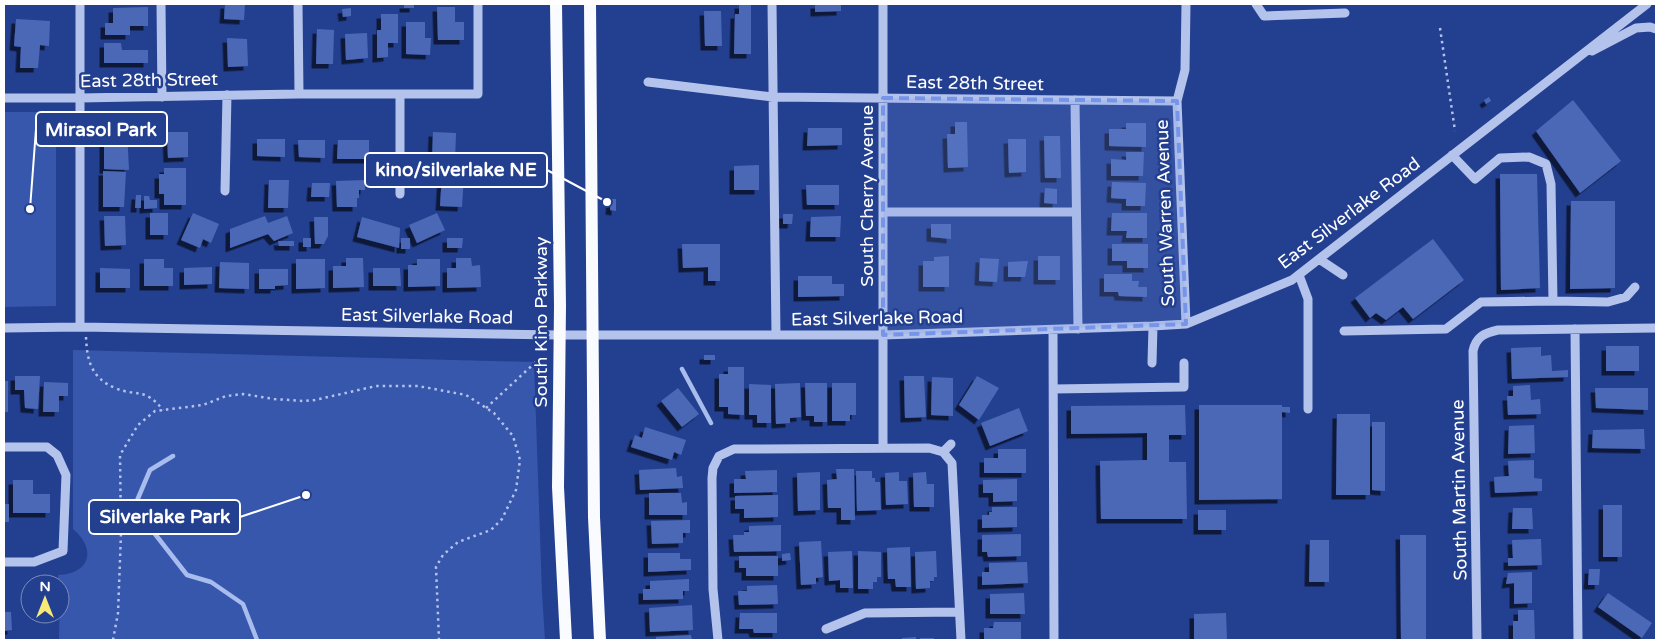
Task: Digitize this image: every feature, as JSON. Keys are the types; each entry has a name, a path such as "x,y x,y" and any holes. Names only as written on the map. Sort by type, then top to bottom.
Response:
{"main road":[{"name":"South Kino Parkway","path":"556,4 559,335 558,487 566,640"},
{"path":"590,4 594,517 600,640"}],"street":[{"path":"80,4 83,327"},
{"path":"161,4 162,97"},
{"path":"297,94 298,4"},
{"name":"East 28th Street","path":"4,98 297,94 478,94 478,4"},
{"path":"772,4 776,335"},
{"name":"South Cherry Avenue","path":"883,4 883,448"},
{"name":"South Warren Avenue","path":"1186,4 1185,70 1177,101 1186,324"},
{"path":"1256,4 1264,16 1345,13"},
{"name":"East Silverlake Road","path":"4,328 83,327 559,335 884,335 1186,324 1292,280 1646,4"},
{"path":"1576,58 1636,28 1650,27 1656,29"},
{"name":"East 28th Street","path":"648,82 773,97 1177,101"},
{"path":"400,94 400,194"},
{"path":"225,191 228,95"},
{"path":"1075,100 1078,329"},
{"path":"1452,156 1475,179 1500,158 1529,158 1546,164 1551,184 1553,301"},
{"path":"884,212 1076,212"},
{"path":"1319,259 1343,275"},
{"path":"1299,275 1308,299 1308,409"},
{"path":"1344,331 1446,329 1481,302 1608,302 1626,297 1635,287"},
{"path":"1152,363 1153,326"},
{"path":"1578,640 1575,329 1656,328"},
{"name":"South Martin Avenue","path":"1477,640 1473,351 1477,339 1488,332 1498,330 1575,329"},
{"path":"1054,330 1054,640"},
{"path":"1054,389 1184,387 1184,363"},
{"path":"943,452 951,444"},
{"path":"4,448 47,447 57,456 66,475 64,551 34,562 4,562"},
{"path":"718,640 713,589 712,478 719,452 734,449 883,448 929,448 943,452 952,463 954,472 958,612 961,640"},
{"path":"826,628 865,613 958,612"}],"path":[{"path":"1440,28 1455,131"},
{"path":"83,327 90,366 101,380 115,389 141,393 155,400 163,410"},
{"path":"486,408 538,360"},
{"path":"113,640 118,613 121,533 120,455 138,425 155,411 204,405 226,396 243,394 274,399 315,400 376,386 418,386 466,395 494,413 513,436 520,460 516,490 502,519 491,530 458,542 443,555 436,567 439,640"}],"highlighted area":[{"path":"883,98 1177,101 1186,324 883,335"}],"shaded area":[{"path":"4,112 56,112 56,306 4,307"},
{"path":"73,350 534,362 545,640 59,640 59,624 70,624 69,574 83,565 87,552 81,537 73,529"}],"building":[{"path":"225,4 245,4 244,20 224,19"},
{"path":"404,4 414,4 414,8 404,8"},
{"path":"739,4 751,4 751,54 734,54 735,14 739,14"},
{"path":"815,4 841,4 841,11 815,12"},
{"path":"148,7 148,26 130,26 130,35 105,35 105,23 113,23 113,8"},
{"path":"437,7 455,7 455,22 464,22 464,40 438,40"},
{"path":"351,8 351,16 343,17 342,9"},
{"path":"704,11 721,11 722,46 705,46"},
{"path":"381,14 398,14 398,43 388,43 388,57 377,58 377,30 381,30"},
{"path":"16,19 50,21 49,46 40,45 38,68 20,68 21,47 14,46"},
{"path":"406,22 425,22 425,38 431,38 430,55 406,54"},
{"path":"317,29 334,30 333,64 316,64"},
{"path":"367,33 368,58 346,60 345,34"},
{"path":"227,38 247,39 248,66 228,67"},
{"path":"104,43 121,43 122,50 148,50 148,63 104,63"},
{"path":"1489,97 1491,101 1486,104 1484,100"},
{"path":"1573,100 1621,161 1580,193 1536,131"},
{"path":"955,122 967,122 968,167 948,168 947,134 955,134"},
{"path":"1126,123 1146,123 1146,147 1109,146 1109,129 1126,129"},
{"path":"808,128 842,128 842,145 807,146"},
{"path":"104,130 127,130 129,170 104,169"},
{"path":"167,132 188,132 188,157 168,158"},
{"path":"433,132 456,133 455,162 432,162"},
{"path":"1044,136 1060,136 1061,178 1045,178"},
{"path":"257,139 285,139 285,157 257,156"},
{"path":"1008,139 1026,139 1026,172 1009,173"},
{"path":"298,140 325,140 325,158 299,157"},
{"path":"338,140 369,140 369,159 337,159"},
{"path":"1126,152 1144,152 1143,176 1111,176 1111,159 1126,160"},
{"path":"759,165 759,190 734,190 734,166"},
{"path":"164,168 186,168 186,205 164,205 164,194 159,194 159,174 164,174"},
{"path":"103,171 126,172 124,207 103,207"},
{"path":"1500,174 1537,174 1540,288 1501,290"},
{"path":"442,175 464,176 462,207 440,206"},
{"path":"269,180 289,180 288,208 268,208"},
{"path":"365,180 365,190 359,190 357,207 337,207 336,181"},
{"path":"1112,182 1146,183 1145,206 1126,206 1126,199 1111,198"},
{"path":"312,183 330,183 329,197 311,197"},
{"path":"806,185 839,185 839,205 807,205"},
{"path":"1045,188 1057,189 1057,204 1044,203"},
{"path":"136,195 141,195 141,208 135,208"},
{"path":"144,196 149,196 150,200 157,200 157,208 144,209"},
{"path":"611,199 616,199 616,211 610,210"},
{"path":"1571,201 1615,201 1615,288 1570,289"},
{"path":"150,213 168,213 168,235 150,235"},
{"path":"193,213 219,224 211,243 203,239 200,248 181,240"},
{"path":"437,213 445,230 417,243 409,225"},
{"path":"1112,213 1147,213 1147,238 1126,238 1127,231 1111,231"},
{"path":"783,214 793,214 792,224 783,224"},
{"path":"104,216 125,216 126,245 105,246"},
{"path":"265,216 268,223 287,216 293,233 274,241 268,234 230,248 230,229"},
{"path":"841,216 840,237 810,237 811,217"},
{"path":"314,217 328,217 328,236 324,244 315,244"},
{"path":"362,217 400,228 399,248 357,237"},
{"path":"931,224 951,224 951,239 931,237"},
{"path":"303,238 311,238 311,247 303,247"},
{"path":"401,238 410,238 410,249 401,249"},
{"path":"447,238 463,238 462,248 447,248"},
{"path":"1433,239 1464,280 1413,319 1403,307 1386,320 1376,313 1370,318 1355,298"},
{"path":"278,241 294,241 294,246 279,246"},
{"path":"682,244 720,244 720,281 708,281 708,267 683,268"},
{"path":"1112,244 1148,244 1148,268 1127,268 1127,261 1112,261"},
{"path":"949,256 949,287 923,287 923,261 934,261 934,257"},
{"path":"1038,256 1060,256 1060,280 1038,280"},
{"path":"346,258 363,258 364,287 333,288 333,266 346,266"},
{"path":"456,258 471,258 472,266 480,265 481,287 447,288 447,268 456,268"},
{"path":"980,258 999,259 997,282 979,281"},
{"path":"144,259 164,259 164,268 173,268 173,286 144,286"},
{"path":"296,259 325,259 325,288 296,289"},
{"path":"417,259 440,259 440,286 408,287 408,265 417,265"},
{"path":"1028,261 1025,277 1008,277 1008,262"},
{"path":"220,262 249,263 249,289 219,288"},
{"path":"212,267 212,284 184,285 184,268"},
{"path":"100,268 130,269 130,288 100,288"},
{"path":"373,268 400,268 401,286 373,286"},
{"path":"259,269 288,269 288,285 275,286 275,289 259,289"},
{"path":"1104,274 1132,274 1132,281 1139,281 1138,287 1147,287 1147,297 1119,296 1118,292 1104,292"},
{"path":"798,276 832,276 832,284 844,284 844,296 798,297"},
{"path":"1606,346 1639,346 1639,371 1606,371"},
{"path":"1541,347 1541,356 1551,355 1552,371 1568,370 1568,377 1512,379 1511,348"},
{"path":"704,355 715,355 715,360 704,360"},
{"path":"728,367 744,367 744,415 728,414 728,407 719,407 719,374 728,374"},
{"path":"15,376 40,376 38,409 25,408 24,390 15,390"},
{"path":"904,376 924,376 926,417 905,418"},
{"path":"977,376 999,388 979,420 959,405"},
{"path":"932,377 953,378 953,416 931,415"},
{"path":"4,381 8,381 8,412 4,412"},
{"path":"44,382 68,383 68,396 59,396 59,412 43,412"},
{"path":"800,383 801,417 790,418 790,423 776,424 775,384"},
{"path":"805,383 827,383 827,422 814,422 814,416 806,416"},
{"path":"832,383 856,383 856,415 850,415 850,421 832,421"},
{"path":"749,384 771,385 771,423 757,423 757,415 749,415"},
{"path":"1530,385 1531,400 1540,399 1541,414 1508,415 1507,396 1513,396 1513,386"},
{"path":"678,388 699,414 682,427 661,401"},
{"path":"1595,388 1648,388 1648,410 1596,408"},
{"path":"1185,405 1186,435 1169,435 1169,462 1186,462 1187,519 1101,519 1100,461 1147,460 1147,433 1071,434 1071,406"},
{"path":"1199,405 1282,405 1282,407 1290,407 1290,413 1282,412 1282,499 1199,500"},
{"path":"1019,408 1028,431 990,446 981,423"},
{"path":"1337,414 1370,414 1370,495 1336,495"},
{"path":"1372,422 1385,422 1385,491 1372,490"},
{"path":"1534,425 1535,453 1508,454 1509,426"},
{"path":"645,427 686,440 681,455 674,452 672,460 631,447 635,435 642,438"},
{"path":"1644,429 1645,449 1592,448 1593,430"},
{"path":"998,449 1026,449 1026,473 984,473 984,458 998,458"},
{"path":"1534,460 1534,478 1542,479 1542,491 1495,493 1494,477 1509,476 1508,461"},
{"path":"676,468 677,477 682,476 683,488 640,490 639,470"},
{"path":"836,469 854,469 855,520 841,520 841,508 828,508 827,480 837,479"},
{"path":"777,470 777,492 734,493 734,479 746,479 745,471"},
{"path":"856,471 872,471 872,478 875,478 875,482 880,482 881,510 857,511"},
{"path":"820,472 820,510 798,511 797,473"},
{"path":"899,472 899,481 907,481 908,504 886,505 885,473"},
{"path":"926,472 927,484 934,484 934,507 914,507 913,473"},
{"path":"1017,479 1017,501 993,502 993,493 983,493 983,480"},
{"path":"13,480 33,480 33,494 50,494 50,513 13,513"},
{"path":"649,493 681,493 682,503 687,502 687,515 649,515"},
{"path":"778,495 778,517 744,518 744,509 735,509 735,496"},
{"path":"4,504 9,504 9,522 4,522"},
{"path":"1603,505 1622,505 1622,557 1603,557"},
{"path":"992,507 1017,507 1017,527 982,528 982,515 989,515 989,512 992,512"},
{"path":"1513,508 1532,508 1533,529 1512,529"},
{"path":"1198,510 1226,510 1226,530 1198,530"},
{"path":"690,520 690,533 683,533 683,543 652,544 651,521"},
{"path":"781,525 781,551 734,552 733,535 744,535 744,532 749,532 749,526"},
{"path":"1021,534 1021,556 988,557 987,552 982,552 982,535"},
{"path":"1400,535 1426,535 1426,640 1401,640"},
{"path":"1541,539 1542,565 1508,566 1508,558 1513,558 1512,540"},
{"path":"1310,540 1329,540 1329,582 1309,582"},
{"path":"821,541 823,577 816,578 816,584 801,585 799,542"},
{"path":"910,547 911,587 896,587 895,579 888,579 887,548"},
{"path":"852,551 853,588 840,588 840,580 829,581 828,552"},
{"path":"858,551 881,552 881,577 877,577 877,582 873,582 873,589 858,589"},
{"path":"936,551 937,577 934,577 934,581 930,581 930,588 916,589 915,552"},
{"path":"648,553 680,553 680,559 691,559 691,570 648,572"},
{"path":"790,553 791,560 782,561 782,554"},
{"path":"739,556 778,556 778,576 746,576 746,568 739,568"},
{"path":"1027,562 1028,583 982,585 982,572 989,572 989,563"},
{"path":"1589,569 1600,569 1599,585 1588,585"},
{"path":"1532,572 1532,603 1514,604 1514,583 1506,584 1508,573"},
{"path":"689,579 689,591 683,591 683,599 643,600 643,589 650,589 650,581"},
{"path":"777,585 778,604 739,605 738,591 747,591 747,586"},
{"path":"1024,593 1025,614 990,614 990,594"},
{"path":"1608,593 1652,623 1642,638 1598,607"},
{"path":"692,605 693,630 650,632 649,608"},
{"path":"1518,610 1534,610 1535,640 1513,640 1513,621 1518,621"},
{"path":"4,612 11,612 12,630 4,631"},
{"path":"740,613 777,613 777,633 754,633 753,629 739,629"},
{"path":"1226,613 1227,640 1194,640 1194,614"},
{"path":"994,622 1021,622 1021,639 984,639 984,628 993,628"},
{"path":"691,635 692,640 656,640 656,637"},
{"path":"916,637 916,640 902,640 902,638"},
{"path":"920,638 934,638 934,640 920,640"}],"waterway":[{"path":"682,369 711,423"},
{"path":"173,456 150,470 136,503 155,534 187,575 211,582 243,604 257,640"}],"place":[{"name":"kino/silverlake NE","path":"607,202"},
{"name":"Mirasol Park","path":"30,209"},
{"name":"Silverlake Park","path":"306,495"}]}
